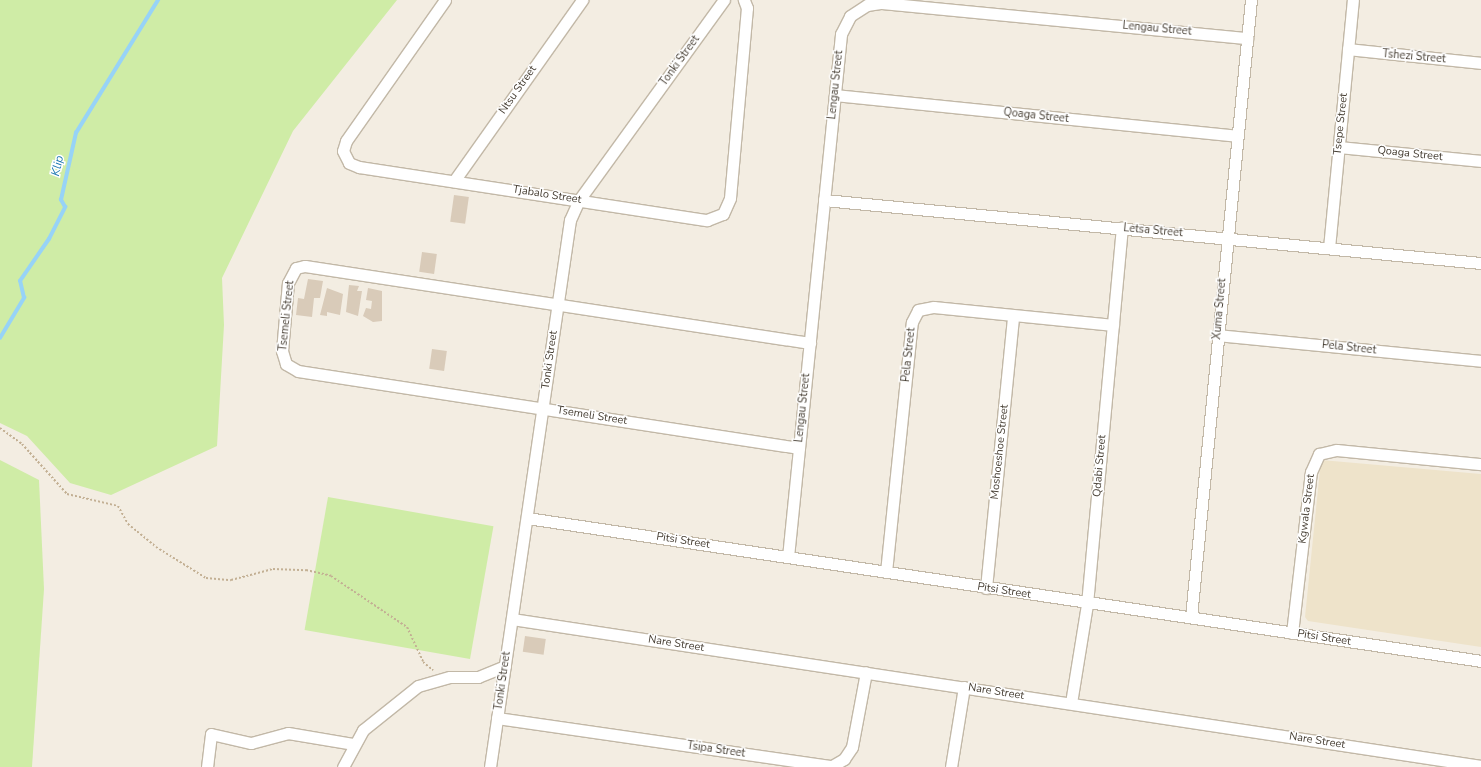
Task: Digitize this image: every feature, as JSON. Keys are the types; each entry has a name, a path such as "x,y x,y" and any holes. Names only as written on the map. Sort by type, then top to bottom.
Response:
{"street":[{"name":"Tjabalo Street","path":"445,0 346,141 344,151 347,160 359,167 454,180 699,220 723,214 729,204 732,186 747,8 744,0"},
{"name":"Ntsu Street","path":"454,180 582,0"},
{"name":"Tonki Street","path":"490,767 570,220 579,200 724,0"},
{"name":"Xuma Street","path":"1191,618 1226,238 1250,0"},
{"name":"Tsepe Street","path":"1329,248 1353,0"},
{"name":"Lengau Street","path":"788,557 835,95 844,26 856,10 872,4 1247,38"},
{"name":"Tshezi Street","path":"1348,49 1481,63"},
{"name":"Qoaga Street","path":"835,95 1236,136"},
{"name":"Qoaga Street","path":"1338,147 1481,161"},
{"name":"Letsa Street","path":"824,200 1481,263"},
{"name":"Qdabi Street","path":"1071,703 1087,604 1122,228"},
{"name":"Tsemeli Street","path":"799,448 291,368 284,361 282,351 289,280 296,268 305,266 810,343"},
{"name":"Pela Street","path":"886,572 915,314 925,307 1113,325"},
{"name":"Moshoeshoe Street","path":"986,588 1013,316"},
{"name":"Pela Street","path":"1217,335 1481,361"},
{"name":"Kgwala Street","path":"1292,633 1311,472 1319,454 1337,450 1481,464"},
{"name":"Pitsi Street","path":"527,518 1087,604 1481,661"},
{"name":"Nare Street","path":"512,618 1481,766"},
{"path":"343,767 354,744 363,730 412,690 442,679 478,677 505,666"},
{"name":"Tsipa Street","path":"497,718 832,766 844,759 852,747 866,672"},
{"path":"951,767 964,687"},
{"path":"207,767 211,734 251,743 288,733 354,744"}],"path":[{"path":"0,428 22,444 67,494 118,506 128,524 156,547 206,578 231,580 273,569 306,570 331,576 407,627 422,662 442,679"}],"shaded area":[{"path":"1321,460 1481,474 1481,647 1308,621 1305,617"}],"green space":[{"path":"0,0 397,0 293,131 222,278 224,325 217,446 111,495 70,483 27,436 0,423"},
{"path":"0,460 39,480 44,589 32,767 0,767"},
{"path":"328,497 493,526 470,659 305,630"}],"building":[{"path":"454,195 469,197 465,224 450,222"},
{"path":"422,252 437,254 434,274 419,272"},
{"path":"308,279 323,281 320,298 314,298 312,317 296,315 298,298 304,299"},
{"path":"349,285 359,286 357,291 362,291 358,316 346,312"},
{"path":"327,288 343,294 340,315 327,312 327,316 320,315"},
{"path":"368,288 382,291 382,321 373,322 363,316 366,308 371,309 372,301 366,300"},
{"path":"432,349 447,351 444,371 429,369"},
{"path":"525,636 546,639 544,655 523,652"}],"waterway":[{"name":"Klip","path":"0,338 24,298 20,281 49,239 65,207 61,200 76,133 158,0"}]}
